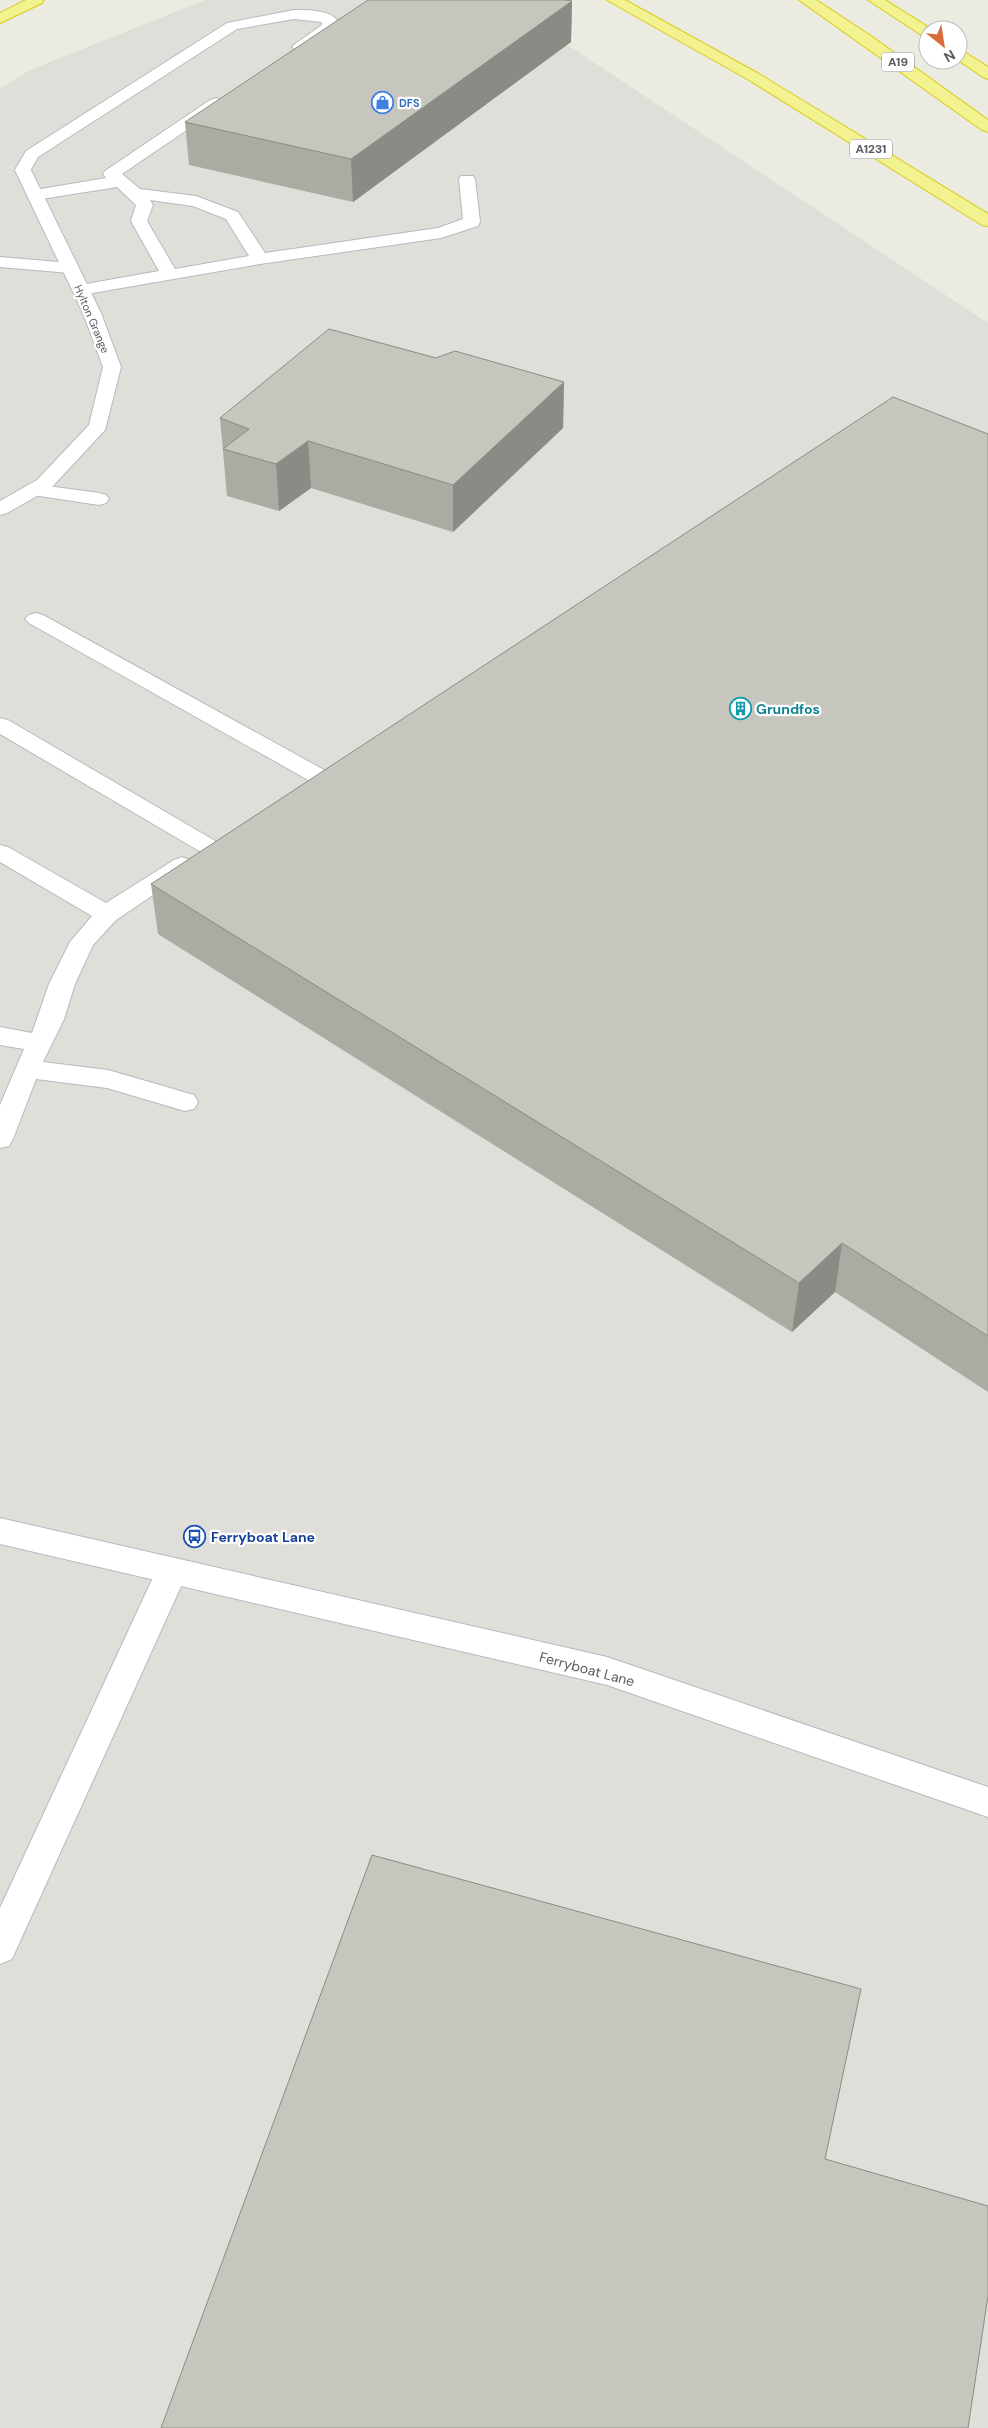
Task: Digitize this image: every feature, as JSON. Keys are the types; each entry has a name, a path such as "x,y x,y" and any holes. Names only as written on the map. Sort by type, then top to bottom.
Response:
{"highway":[{"path":"0,19 37,0"},
{"name":"A1231","path":"614,0 754,77 988,221"},
{"name":"A19","path":"806,0 866,39 988,127"},
{"path":"875,0 918,27"},
{"path":"968,60 988,74"}],"street":[{"name":"Hylton Grange","path":"12,498 44,484 98,426 112,367 81,290 23,170 32,154 232,26 271,16 320,16 330,20 329,27 289,54"},
{"path":"169,274 139,221 145,204 135,192 111,174 232,92"},
{"path":"81,290 260,259 441,233 472,222 468,179"},
{"path":"35,196 120,181"},
{"path":"135,192 196,202 232,216 260,259"},
{"path":"1,267 70,268"},
{"path":"12,498 99,499"},
{"path":"36,619 318,776"},
{"path":"0,725 218,841 107,914 82,942 62,984 52,1019 27,1069 0,1139"},
{"path":"0,852 107,914"},
{"path":"0,1036 40,1043"},
{"path":"27,1069 108,1079 185,1102"},
{"name":"Ferryboat Lane","path":"0,1531 607,1672 988,1802"},
{"path":"0,1946 172,1571"}],"shaded area":[{"path":"205,0 422,0 484,6 572,48 988,323 988,2428 0,2428 0,89 30,70"}],"building":[{"path":"368,0 572,1 351,159 185,122"},
{"path":"329,329 436,358 455,351 564,382 453,485 308,441 276,464 223,449 249,429 220,418"},
{"name":"Grundfos","path":"893,397 988,434 988,1336 842,1243 799,1283 151,884"},
{"path":"372,1855 861,1989 825,2159 988,2206 988,2296 968,2428 161,2428"}],"place":[{"name":"DFS","path":"383,103"},
{"name":"Grundfos","path":"740,709"},
{"name":"Ferryboat Lane","path":"195,1537"}]}
